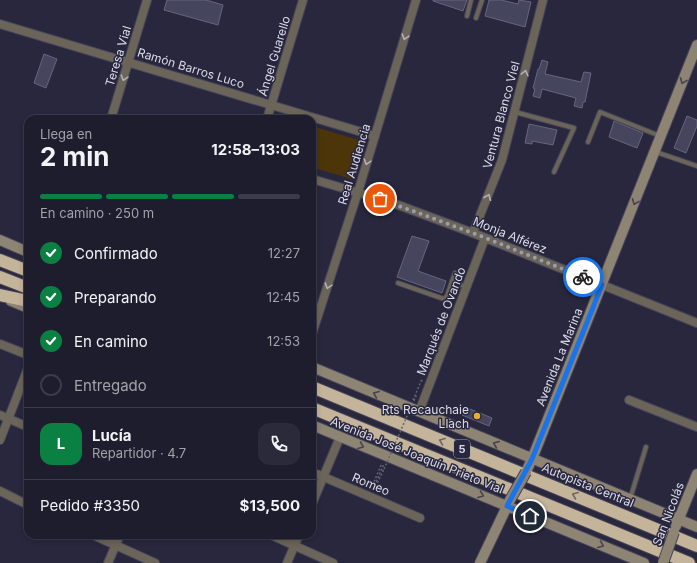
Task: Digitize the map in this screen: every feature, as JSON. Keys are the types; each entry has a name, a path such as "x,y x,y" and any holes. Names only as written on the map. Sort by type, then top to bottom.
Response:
{"highway":[{"path":"0,260 24,269"},
{"path":"0,277 24,286"},
{"path":"0,296 24,300"},
{"name":"Autopista Central","path":"316,389 697,546"},
{"name":"5","path":"316,410 689,563"}],"main road":[{"name":"Avenida La Marina","path":"480,563 532,459 697,45"},
{"path":"0,240 24,250"},
{"path":"0,296 24,306"},
{"path":"316,369 697,527"},
{"name":"Avenida José Joaquín Prieto Vial","path":"316,428 510,505 644,563"},
{"name":"San Nicolás","path":"663,563 697,474"},
{"name":"Avenida La Marina","path":"488,563 510,505"}],"street":[{"name":"Teresa Vial","path":"112,115 147,0"},
{"name":"Ángel Guarello","path":"268,115 303,0"},
{"name":"Real Audiencia","path":"316,322 358,192 416,0"},
{"name":"Ventura Blanco Viel","path":"473,233 502,160 543,0"},
{"name":"Ramón Barros Luco","path":"0,24 305,115"},
{"name":"Ramón Barros Luco","path":"316,118 375,136"},
{"name":"Monja Alférez","path":"316,180 393,203 473,233 697,322"},
{"name":"Marqués de Ovando","path":"415,410 467,287 485,238"},
{"path":"0,344 24,353"},
{"path":"0,440 24,378"},
{"path":"630,400 697,427"},
{"path":"0,415 24,425"},
{"path":"316,494 340,437"},
{"name":"Romeo","path":"316,474 420,518"},
{"path":"0,491 24,502"},
{"path":"101,539 155,563"},
{"path":"108,563 118,539"},
{"path":"280,539 333,563"},
{"path":"287,563 297,539"}],"lane":[{"path":"467,16 471,0"},
{"path":"476,18 482,0"},
{"path":"515,112 574,128 554,172"},
{"path":"588,142 600,112 661,136"},
{"path":"655,151 697,166"},
{"path":"398,283 444,298 447,296 455,273"},
{"path":"452,281 467,287"},
{"path":"629,499 646,447"}],"path":[{"path":"374,489 383,468 415,410 422,380 416,393"},
{"path":"368,496 382,462 384,463 383,468"}],"shaded area":[{"path":"316,127 365,142 354,180 316,168"}],"building":[{"path":"167,0 206,0 223,5 218,25 164,10"},
{"path":"433,0 467,0 463,11"},
{"path":"489,0 501,0 518,4 519,0 531,2 525,27 485,16"},
{"path":"44,54 57,59 46,88 34,83"},
{"path":"542,60 548,62 545,74 581,82 584,72 591,73 585,102 583,102 582,108 574,106 576,98 542,89 540,98 533,96 535,89 533,88"},
{"path":"687,116 697,120 697,126 686,153 674,148"},
{"path":"614,121 643,133 637,148 609,137"},
{"path":"529,124 557,130 553,145 532,141 532,144 525,143"},
{"path":"412,236 429,241 418,271 446,281 442,293 397,277"},
{"name":"Rts Recauchaie Llach","path":"465,407 492,418 489,426 462,415"}],"way so far":[{"path":"380,199 473,233 583,277"}],"place":[{"name":"Rts Recauchaie Llach","path":"477,416"}],"route":[{"path":"530,516 507,506 532,459 602,285 583,277"}]}
